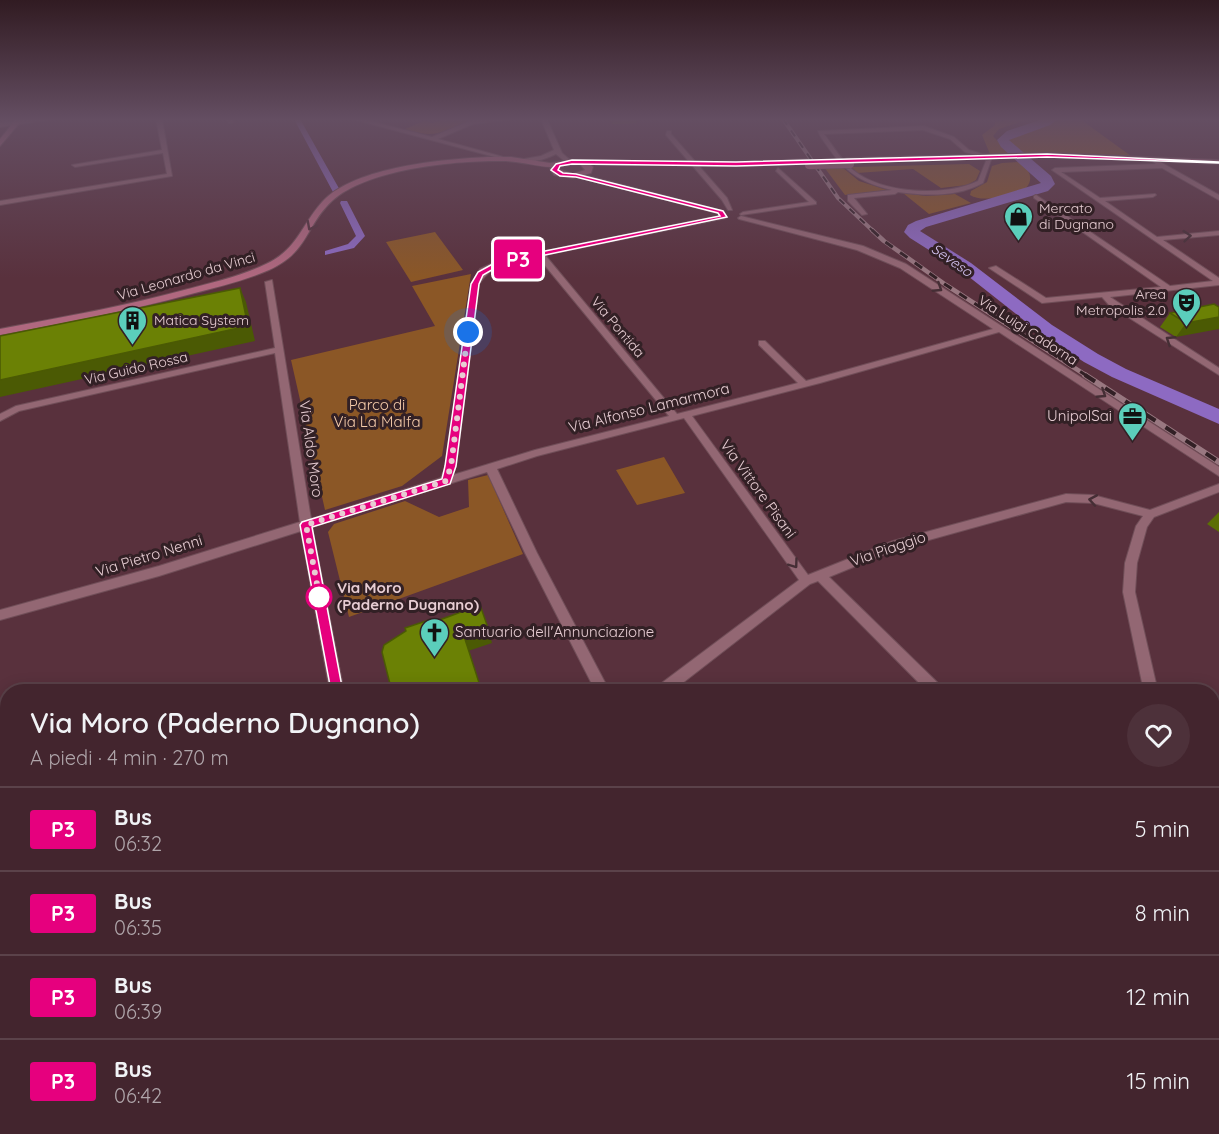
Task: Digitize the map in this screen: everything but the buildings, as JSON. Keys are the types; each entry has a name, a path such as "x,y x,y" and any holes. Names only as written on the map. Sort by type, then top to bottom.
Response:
{"main road":[{"name":"Via Leonardo da Vinci","path":"0,332 129,307 250,274 275,263 293,251 304,239 323,206 338,194 358,183 399,172"},
{"path":"326,220 334,206 355,190 375,182 418,172"},
{"path":"561,172 566,176 576,176 585,172"},
{"name":"Via Leonardo da Vinci","path":"0,339 130,314 239,285 287,265 312,245"}],"street":[{"path":"0,203 170,175 169,172"},
{"path":"700,172 725,199 730,209"},
{"path":"576,176 722,214 742,216 814,202 780,172"},
{"path":"854,172 858,177 897,190 942,192 969,188 981,182 984,172"},
{"path":"1058,172 1219,282"},
{"path":"1174,172 1219,198"},
{"path":"864,214 851,201 850,196 897,190"},
{"path":"1099,200 1153,195"},
{"path":"1036,197 1170,289"},
{"path":"446,481 451,466 466,347 478,277 486,268 500,262 541,255 722,214 730,209 740,211 742,216"},
{"name":"Via Luigi Cadorna","path":"742,216 860,248 888,258 917,274 1219,472"},
{"path":"1156,239 1219,233"},
{"name":"Via Pontida","path":"541,255 674,416"},
{"path":"993,268 1045,301 1219,282"},
{"name":"Via Aldo Moro","path":"269,282 306,525 336,684"},
{"path":"1105,296 1112,303 1219,372"},
{"name":"Via Alfonso Lamarmora","path":"306,525 490,466 674,416 804,384 1002,329"},
{"path":"762,343 804,384"},
{"name":"Via Guido Rossa","path":"0,418 16,409 280,349"},
{"name":"Via Vittore Pisani","path":"686,414 813,578 929,684"},
{"path":"490,466 531,553 599,684"},
{"path":"1148,684 1133,617 1129,584 1132,558 1142,526 1150,514 1219,488"},
{"name":"Via Piaggio","path":"671,684 813,578 897,544 1060,499 1093,499 1150,514"},
{"name":"Via Pietro Nenni","path":"0,615 148,574 306,525"}],"green space":[{"path":"828,172 848,172 859,181 887,190 845,195"},
{"path":"917,172 980,172 976,180 967,185 941,188"},
{"path":"990,172 1028,172 1030,177 1026,188 1005,195 983,199 970,195 971,191 987,182"},
{"path":"903,193 926,196 955,194 971,203 929,214"},
{"path":"435,232 463,270 411,282 386,242"},
{"name":"Parco di Via La Malfa","path":"471,274 442,456 402,486 325,510 291,360 435,326 412,286"},
{"path":"664,457 685,493 637,505 616,470"},
{"path":"488,475 523,554 349,617 328,532 334,524 405,501 439,517 469,507 468,480"}],"waterway":[{"path":"326,172 337,192"},
{"name":"Seveso","path":"1038,172 1048,184 1043,188 921,224 913,228 912,232 965,266 1046,329 1091,358 1119,373 1219,417"},
{"path":"328,253 351,246 361,236 344,203"}],"railway":[{"path":"820,172 838,198 873,231"},
{"path":"872,230 946,285 1087,376"},
{"path":"1085,375 1219,462"}],"bus line":[{"name":"P3","path":"336,684 306,525 446,481 451,466 475,284 480,273 500,262 634,237 724,217 721,212 556,172"}],"place":[{"name":"Mercato di Dugnano","path":"1018,242"},
{"name":"Area Metropolis 2.0","path":"1187,328"},
{"name":"Matica System","path":"133,346"},
{"name":"UnipolSai","path":"1133,442"},
{"name":"Via Moro (Paderno Dugnano)","path":"319,597"},
{"name":"Santuario dell'Annunciazione","path":"434,658"}],"route":[{"path":"319,597 321,606 306,525 446,481 451,466 468,332"}]}
